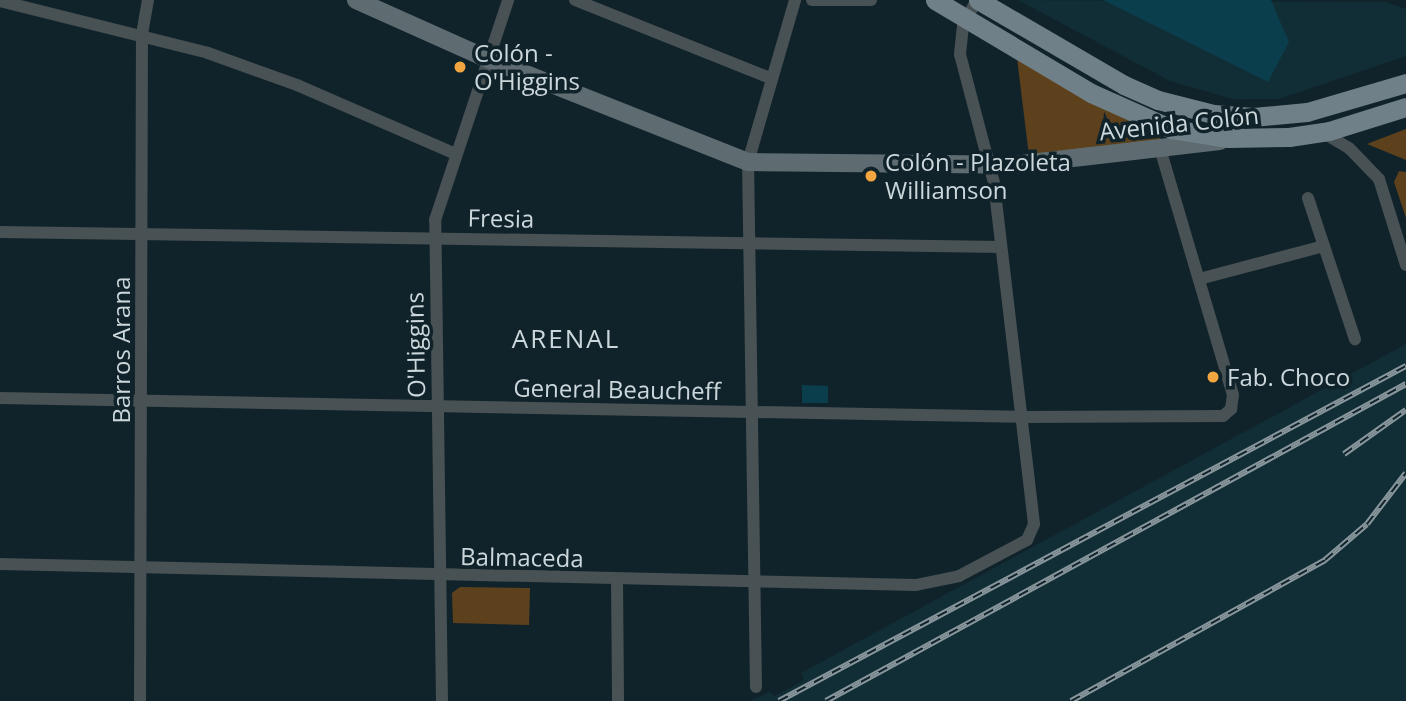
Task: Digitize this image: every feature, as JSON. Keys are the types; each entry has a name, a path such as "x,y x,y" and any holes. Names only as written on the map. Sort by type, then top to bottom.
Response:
{"main road":[{"name":"Avenida Colón","path":"356,0 488,59 748,162 988,166 1322,132 1406,107"},
{"path":"935,0 965,20 1139,117 1186,132 1247,139"},
{"name":"Avenida Colón","path":"977,0 1108,76 1158,100 1232,117 1286,115 1338,105 1406,83"}],"street":[{"name":"Barros Arana","path":"140,701 143,402 142,34 148,0"},
{"name":"O'Higgins","path":"442,701 434,238 456,154 508,0"},
{"path":"575,0 770,78"},
{"path":"756,687 748,162 770,78 795,0"},
{"path":"812,0 871,0"},
{"path":"977,0 965,20 962,64 988,166 1002,247 1023,417"},
{"path":"0,1 142,34 269,75 456,154"},
{"path":"1348,126 1349,148"},
{"path":"1322,132 1349,148 1383,187 1406,265"},
{"path":"1160,148 1199,279 1324,246"},
{"path":"1308,198 1355,339"},
{"name":"Fresia","path":"0,232 1002,247"},
{"name":"General Beaucheff","path":"0,398 1023,417 1217,417 1231,409 1233,395 1199,279"},
{"name":"Balmaceda","path":"0,564 617,580 925,584 970,571 1031,536 1023,417"},
{"path":"617,580 618,701"}],"shaded area":[{"path":"1018,0 1386,2 1406,9 1406,56 1279,99 1233,99 1170,81"},
{"path":"1017,58 1162,133 1160,140 1029,156"},
{"path":"1406,129 1406,160 1367,144 1372,142"},
{"path":"1399,171 1406,172 1406,218 1394,182"},
{"path":"1406,344 1406,701 750,701 769,692 775,696 804,680 801,673"},
{"path":"460,587 530,588 529,625 453,623 452,593"}],"building":[{"path":"1103,0 1271,0 1289,42 1268,82"},
{"path":"802,385 828,386 828,403 802,403"}],"railway":[{"path":"779,701 1406,366"},
{"path":"826,701 1406,384"},
{"path":"1344,454 1406,410"},
{"path":"1071,701 1325,560 1367,524 1406,473"}],"place":[{"name":"Colón - O'Higgins","path":"460,67"},
{"name":"Colón - Plazoleta Williamson","path":"871,176"},
{"name":"Fab. Choco","path":"1213,377"}],"district":[{"name":"ARENAL","path":"566,339"}]}
